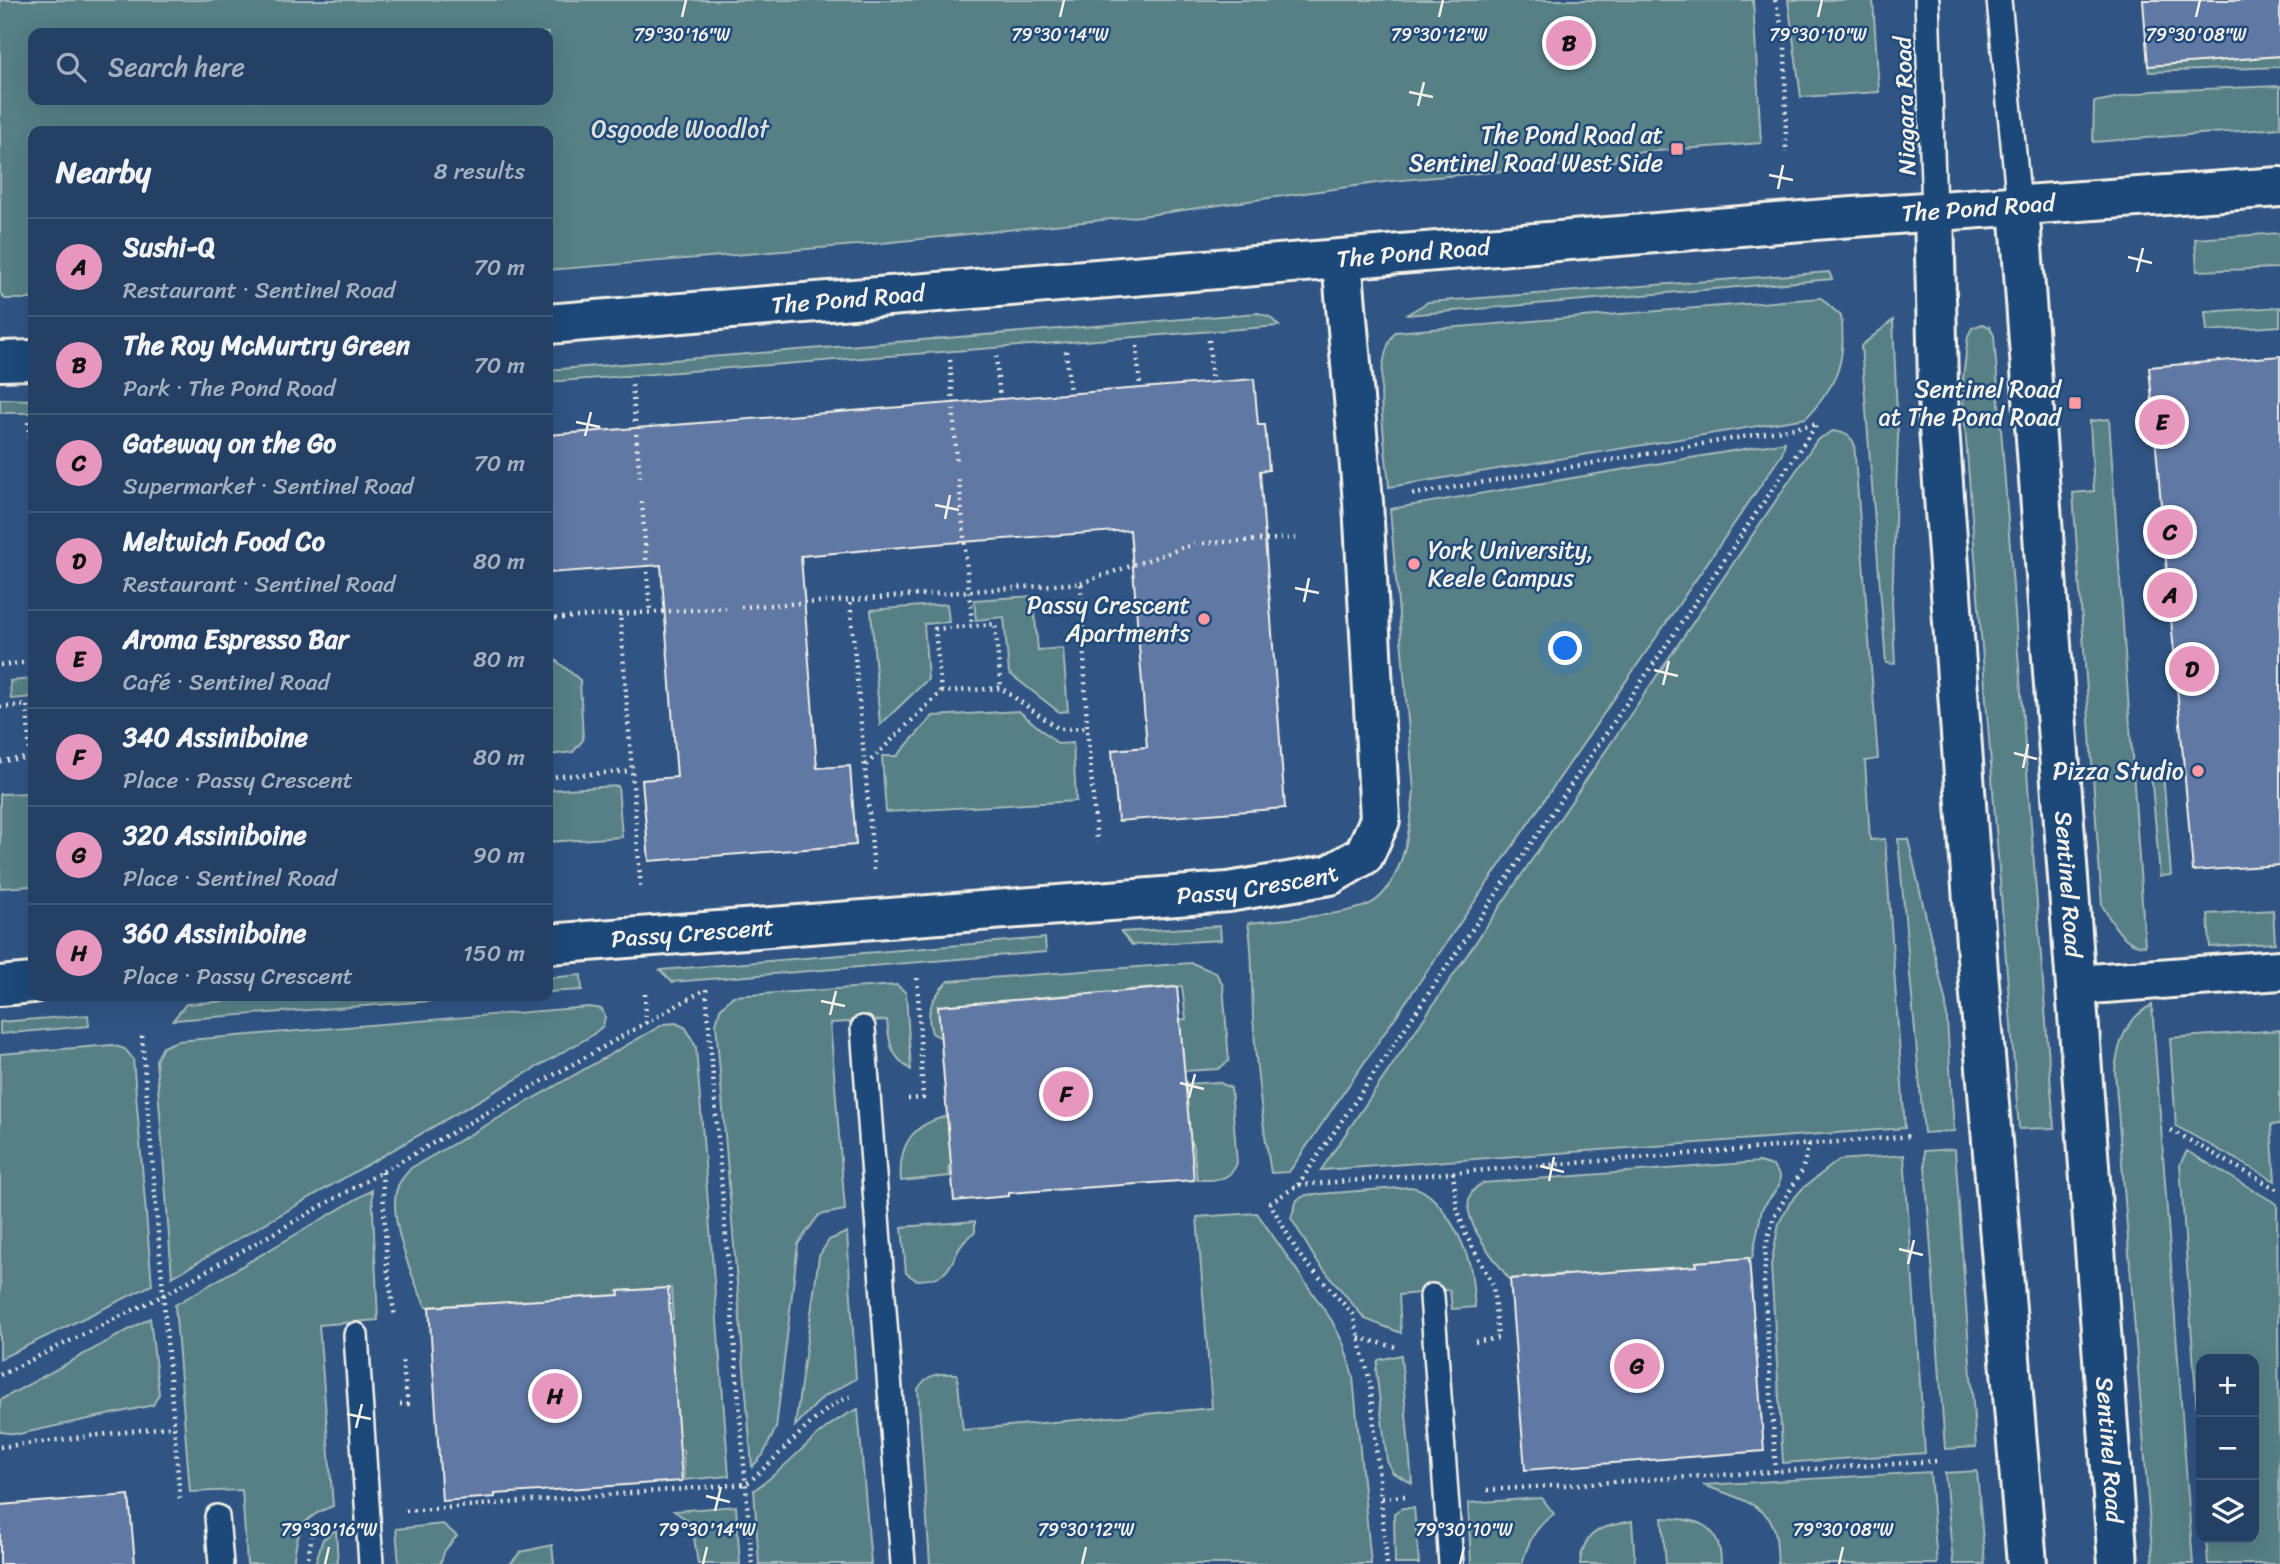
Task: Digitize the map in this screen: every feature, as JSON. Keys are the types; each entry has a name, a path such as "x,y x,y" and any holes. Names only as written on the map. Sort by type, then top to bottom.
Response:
{"street":[{"name":"The Pond Road","path":"553,324 1934,211 2280,187"},
{"name":"Sentinel Road","path":"2019,205 2118,1564"},
{"path":"1934,211 1940,441 1978,971 2027,1564"},
{"name":"Passy Crescent","path":"553,944 1228,892 1330,875 1364,855 1380,820 1363,502 1342,260"},
{"path":"0,361 28,360"},
{"path":"2077,985 2280,970"},
{"path":"0,986 28,983"}],"lane":[{"name":"Niagara Road","path":"1927,0 1934,211"},
{"path":"1999,0 2019,205"},
{"path":"863,1028 903,1564"},
{"path":"1432,1296 1451,1564"},
{"path":"356,1335 371,1564"},
{"path":"217,1517 220,1564"}],"path":[{"path":"1775,0 1785,40 1786,153"},
{"path":"1209,340 1212,383"},
{"path":"1137,346 1140,388"},
{"path":"1066,351 1070,393"},
{"path":"996,356 1000,399"},
{"path":"950,360 957,463"},
{"path":"632,385 640,479"},
{"path":"1387,1564 1370,1382 1353,1314 1299,1255 1270,1203 1298,1185 1817,424 1406,496"},
{"path":"959,480 972,625"},
{"path":"642,502 650,612"},
{"path":"1203,543 1298,538"},
{"path":"741,607 1081,583 1194,544"},
{"path":"1081,583 1087,728 1097,843"},
{"path":"850,600 875,875"},
{"path":"553,619 726,608"},
{"path":"620,614 641,892"},
{"path":"941,692 935,629 972,625 995,624 1001,688"},
{"path":"0,665 28,662"},
{"path":"865,766 941,692 1001,688 1059,729 1087,728"},
{"path":"0,707 27,705 28,716"},
{"path":"0,761 28,758"},
{"path":"553,778 632,771"},
{"path":"868,1101 923,1098 917,974"},
{"path":"0,1375 164,1295 706,989 752,1564"},
{"path":"645,994 646,1023"},
{"path":"142,1036 180,1506 217,1517"},
{"path":"2171,1130 2280,1191"},
{"path":"1298,1185 1913,1136"},
{"path":"1776,1472 1764,1283 1766,1245 1774,1216 1802,1171 1809,1144"},
{"path":"382,1172 387,1266 396,1321"},
{"path":"361,1408 408,1404 400,1349"},
{"path":"307,1564 313,1530 368,1514 746,1484 820,1416 844,1399 890,1388"},
{"path":"0,1447 174,1426"},
{"path":"1382,1497 1937,1461"}],"green space":[{"name":"Osgoode Woodlot","path":"0,0 1753,0 1761,143 1617,154 1615,161 1391,181 1141,216 882,243 553,270 553,126 28,126 28,299 5,299 0,293"},
{"path":"1788,0 1873,0 1879,92 1801,97"},
{"path":"2280,56 2280,67 2149,72 2148,66"},
{"path":"2280,86 2280,128 2093,142 2094,102 2152,91"},
{"path":"2280,233 2280,268 2197,271 2195,239"},
{"path":"1829,272 1832,279 1406,315 1428,302"},
{"path":"1821,298 1841,316 1841,359 1832,383 1806,418 1389,487 1381,385 1387,347 1395,332"},
{"path":"2280,307 2280,326 2207,331 2205,312"},
{"path":"1258,313 1270,317 1279,326 553,382 553,370"},
{"path":"1893,320 1898,437 1892,604 1895,664 1886,663 1861,346"},
{"path":"1982,324 1990,327 1994,336 2054,1128 2019,1129 1962,387 1968,336 1972,328"},
{"path":"0,399 28,400 28,413 0,413"},
{"path":"2109,419 2145,946 2124,938 2102,905 2073,493 2094,491 2090,421"},
{"path":"1833,431 1847,434 1854,443 1878,759 1865,761 1870,840 1885,839 1905,1128 1321,1170 1817,440"},
{"path":"1785,442 1782,454 1289,1172 1271,1173 1256,1056 1248,923 1351,910 1375,901 1393,879 1404,850 1411,819 1414,791 1390,509"},
{"path":"1033,596 1038,650 1063,648 1068,711 1059,712 1009,673 1004,617 976,620 974,600"},
{"path":"947,604 949,622 924,624 928,679 880,725 871,610"},
{"path":"553,658 580,680 583,740 573,752 553,754"},
{"path":"28,679 28,697 11,699 10,681"},
{"path":"1019,711 1058,744 1073,743 1076,801 886,812 882,756 897,756 933,716"},
{"path":"2163,772 2171,875 2160,876 2151,773"},
{"path":"618,786 622,837 553,842 553,790"},
{"path":"28,793 28,886 0,888 0,794"},
{"path":"1898,839 1908,839 1946,1004 1954,1131 1924,1133"},
{"path":"2273,910 2275,943 2210,947 2208,914"},
{"path":"1220,926 1221,940 1132,945 1121,932"},
{"path":"1045,938 1046,952 672,982 660,970"},
{"path":"1192,963 1216,973 1223,985 1229,1061 1218,1069 1184,1071 1174,1020 1186,1019 1182,986 1128,990 1128,999 1089,1002 1087,993 1033,998 1034,1006 991,1002 939,1006 941,1038 932,1033 929,1018 931,1005 948,981"},
{"path":"581,975 582,990 553,992 553,978"},
{"path":"897,985 906,993 911,1070 899,1060 892,1049 887,1020 830,1023 845,1210 819,1215 798,1244 776,1428 763,1455 752,1467 716,1024 720,1009 733,996"},
{"path":"229,1001 431,1001 173,1020 186,1004"},
{"path":"2152,1005 2193,1564 2153,1564 2115,1071 2125,1032 2143,1010"},
{"path":"589,1007 602,1009 605,1017 603,1026 591,1036 172,1277 156,1060 163,1047 177,1041"},
{"path":"88,1015 89,1026 0,1034 0,1022"},
{"path":"676,1023 686,1028 696,1047 729,1476 684,1480 683,1450 672,1450 663,1320 673,1319 671,1288 619,1291 619,1302 550,1300 481,1311 480,1303 426,1307 414,1281 395,1213 398,1186 411,1168 664,1024"},
{"path":"2280,1030 2280,1124 2271,1125 2275,1181 2176,1126 2170,1038"},
{"path":"112,1045 125,1049 133,1059 152,1285 0,1359 0,1054"},
{"path":"1218,1082 1231,1088 1237,1163 1226,1177 1197,1180 1193,1144 1187,1144 1186,1084"},
{"path":"948,1116 960,1165 949,1166 950,1176 901,1181 902,1157 910,1138 925,1124"},
{"path":"1955,1149 1976,1447 1945,1449 1924,1151"},
{"path":"2187,1151 2277,1204 2280,1564 2208,1564 2206,1543 2259,1543 2259,1354 2196,1354 2196,1397 2180,1164"},
{"path":"1904,1155 1925,1453 1783,1463 1771,1265 1779,1223 1789,1204 1803,1188 1839,1160"},
{"path":"1759,1162 1773,1166 1780,1176 1779,1186 1762,1209 1752,1258 1697,1262 1697,1274 1631,1271 1566,1283 1565,1274 1509,1279 1484,1245 1470,1217 1468,1203 1472,1192 1483,1183"},
{"path":"1411,1187 1430,1197 1455,1229 1469,1262 1475,1307 1452,1309 1450,1290 1399,1295 1401,1333 1365,1319 1316,1260 1291,1218 1297,1200 1306,1195"},
{"path":"372,1190 378,1320 319,1325 333,1506 313,1515 302,1527 293,1564 247,1564 242,1490 190,1492 175,1305"},
{"path":"1257,1213 1332,1321 1344,1345 1353,1377 1371,1564 930,1564 918,1389 922,1384 934,1375 957,1374 963,1430 1212,1408 1197,1217"},
{"path":"975,1221 975,1232 965,1240 947,1271 930,1279 916,1280 906,1273 902,1227"},
{"path":"847,1232 856,1379 823,1397 795,1426 819,1256 829,1240"},
{"path":"150,1318 159,1394 153,1405 19,1434 0,1432 0,1400"},
{"path":"1401,1355 1412,1483 1393,1473 1387,1461 1376,1370 1378,1360"},
{"path":"858,1409 871,1564 759,1564 754,1490 830,1425"},
{"path":"1977,1471 1985,1564 1953,1564 1945,1473"},
{"path":"1930,1472 1937,1564 1778,1564 1775,1531 1764,1513 1745,1501 1703,1485"},
{"path":"1542,1498 1554,1514 1533,1536 1522,1564 1471,1564 1468,1503"},
{"path":"736,1506 740,1564 698,1564 692,1523 674,1511"},
{"path":"1403,1508 1414,1508 1419,1564 1395,1564 1394,1513"},
{"path":"1662,1518 1686,1520 1705,1526 1717,1540 1721,1564 1666,1564"},
{"path":"1632,1521 1635,1564 1580,1564 1585,1544 1596,1532"},
{"path":"443,1524 457,1536 445,1550 440,1564 399,1564 396,1529"},
{"path":"336,1530 338,1564 315,1564 323,1539"},
{"path":"552,1545 554,1564 510,1564 521,1552"}],"building":[{"path":"2143,0 2280,0 2280,56 2148,66"},
{"path":"2280,356 2280,865 2193,871 2149,367"},
{"name":"Passy Crescent Apartments","path":"1254,379 1258,425 1265,425 1269,470 1260,471 1285,808 1118,821 1112,750 1147,747 1130,530 947,543 801,556 817,768 850,766 856,845 649,861 642,780 677,777 661,565 553,573 553,435"},
{"path":"1177,987 1194,1180 1009,1193 1009,1196 954,1201 938,1006"},
{"path":"1749,1258 1764,1451 1525,1470 1510,1279 1697,1266 1696,1262"},
{"path":"668,1288 682,1481 495,1494 495,1497 442,1501 429,1307 619,1295 618,1291"},
{"path":"129,1495 135,1564 0,1564 0,1505"}],"place":[{"name":"The Roy McMurtry Green","path":"1569,43"},
{"name":"The Pond Road at Sentinel Road West Side","path":"1677,149"},
{"name":"Sentinel Road at The Pond Road","path":"2075,403"},
{"name":"Aroma Espresso Bar","path":"2162,422"},
{"name":"Gateway on the Go","path":"2170,532"},
{"name":"York University, Keele Campus","path":"1414,564"},
{"name":"Sushi-Q","path":"2170,595"},
{"name":"Passy Crescent Apartments","path":"1204,619"},
{"name":"Meltwich Food Co","path":"2192,669"},
{"name":"Pizza Studio","path":"2198,771"},
{"name":"340 Assiniboine","path":"1066,1094"},
{"name":"320 Assiniboine","path":"1637,1366"},
{"name":"360 Assiniboine","path":"555,1396"}]}
